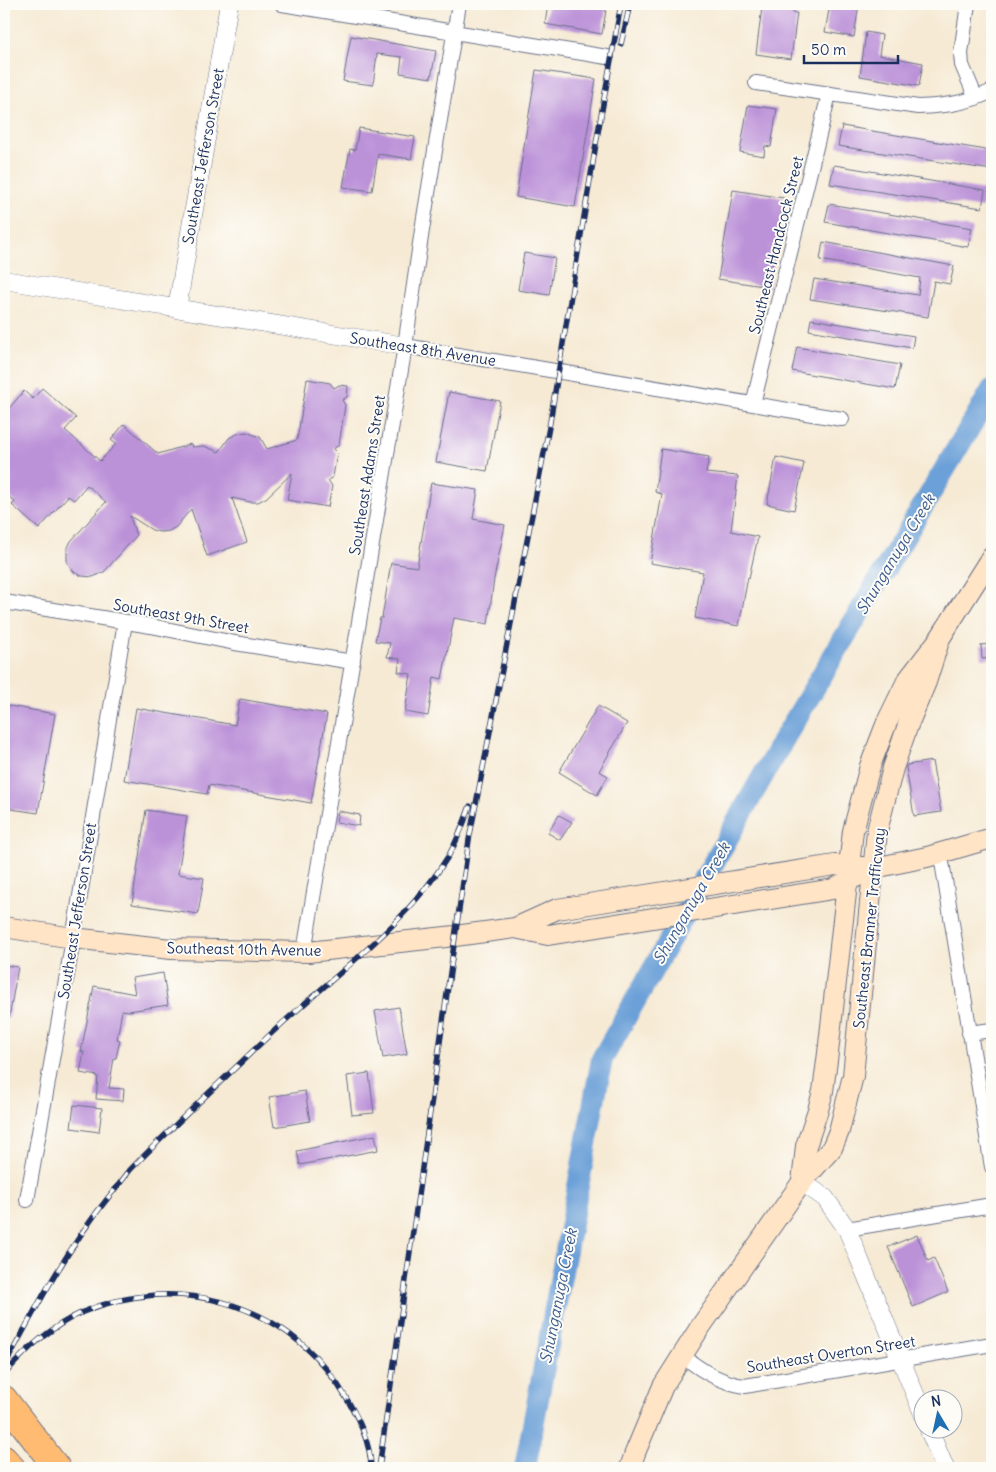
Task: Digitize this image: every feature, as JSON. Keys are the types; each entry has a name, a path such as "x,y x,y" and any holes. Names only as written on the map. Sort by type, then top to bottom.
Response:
{"highway":[{"path":"4,1399 57,1468"},
{"path":"4,1459 12,1468"}],"main road":[{"name":"Southeast Branner Trafficway","path":"802,1182 806,1146 818,1110 827,1062 854,824 870,766 907,681 940,638 991,562"},
{"name":"Southeast Branner Trafficway","path":"630,1468 663,1386 699,1329 802,1182 832,1148 839,1131 849,1095 857,1042 877,831 893,768 926,682 940,638"},
{"name":"Southeast 10th Avenue","path":"515,928 548,935 833,889 848,873 940,854 992,838"},
{"name":"Southeast 10th Avenue","path":"4,927 73,938 171,949 304,952 372,946 515,928 558,909 835,865 848,873"}],"street":[{"name":"Southeast Jefferson Street","path":"177,309 229,4"},
{"path":"282,4 607,57"},
{"name":"Southeast Adams Street","path":"304,952 405,346 459,4"},
{"path":"968,4 961,53 962,65 976,98"},
{"path":"756,83 918,107 940,106 976,98 992,91"},
{"name":"Southeast Handcock Street","path":"753,404 830,94"},
{"name":"Southeast 8th Avenue","path":"4,280 842,419"},
{"name":"Southeast 9th Street","path":"4,602 353,662"},
{"name":"Southeast Jefferson Street","path":"27,1200 73,938 125,622"},
{"path":"940,854 992,1167"},
{"path":"969,1033 992,1030"},
{"path":"802,1182 825,1198 847,1229 914,1393"},
{"path":"847,1229 992,1205"},
{"name":"Southeast Overton Street","path":"682,1356 696,1367 722,1381 746,1386 992,1344"},
{"path":"933,1440 945,1468"}],"building":[{"path":"548,4 607,4 602,34 545,24"},
{"path":"767,4 794,4 793,13 797,13 791,59 756,54 762,7 767,8"},
{"path":"830,4 859,4 854,37 825,32"},
{"path":"866,32 882,35 879,55 923,63 919,86 860,76"},
{"path":"351,36 436,51 431,78 400,73 402,57 377,54 373,85 343,81"},
{"path":"536,70 596,79 575,207 516,197"},
{"path":"748,105 777,109 771,147 765,146 764,156 740,152"},
{"path":"842,126 992,151 992,170 838,146"},
{"path":"359,128 415,137 411,159 378,154 372,191 343,187 350,149 355,150"},
{"path":"834,165 985,190 982,208 830,184"},
{"path":"733,190 784,198 769,287 718,279"},
{"path":"829,204 972,228 968,247 825,222"},
{"path":"823,242 954,266 950,284 934,281 928,317 810,299 814,279 918,295 920,278 820,260"},
{"path":"524,253 555,258 549,295 518,290"},
{"path":"811,319 914,336 912,348 809,330"},
{"path":"797,347 900,365 895,389 792,371"},
{"path":"307,379 330,383 334,388 339,385 348,386 347,397 342,400 345,405 339,445 333,449 337,453 333,477 328,480 332,486 328,507 287,500 292,473 266,498 258,502 232,498 247,542 207,556 191,509 176,527 169,531 160,532 152,530 130,516 136,536 104,572 93,577 82,576 74,572 67,562 67,549 71,541 106,502 87,485 74,500 68,496 39,529 12,505 15,502 4,492 4,414 24,391 33,399 42,388 76,418 65,430 100,461 116,444 111,440 124,424 158,454 191,444 192,447 204,446 219,452 229,438 246,432 260,437 267,449 297,440"},
{"path":"449,392 500,401 487,471 436,462"},
{"path":"661,449 709,457 706,473 738,476 731,531 758,537 739,626 695,618 703,572 650,563 662,494 655,492"},
{"path":"776,457 804,463 794,510 767,504"},
{"path":"431,483 478,490 473,519 505,525 494,579 488,624 454,618 442,679 434,677 428,716 405,712 411,674 398,672 400,659 387,657 390,643 375,641 380,618 382,618 391,563 417,567"},
{"path":"992,644 992,658 982,659 981,645"},
{"path":"240,699 327,714 311,803 209,785 207,794 124,780 136,708 235,725"},
{"path":"4,705 55,714 38,813 4,808"},
{"path":"598,706 627,723 599,771 608,776 597,795 559,772"},
{"path":"932,761 941,812 914,816 906,767 907,765"},
{"path":"146,810 187,816 178,874 204,878 198,914 132,904"},
{"path":"338,811 360,815 359,826 336,822"},
{"path":"559,815 572,822 560,840 548,833"},
{"path":"4,965 18,967 9,1018 4,1018"},
{"path":"163,973 168,1005 129,1011 122,1010 117,1039 120,1040 116,1058 114,1058 109,1088 124,1089 123,1101 96,1099 98,1076 80,1073 84,1052 81,1052 94,986 135,994 132,978"},
{"path":"399,1007 407,1054 383,1058 375,1011"},
{"path":"369,1073 374,1113 352,1115 347,1076"},
{"path":"305,1091 310,1121 274,1127 269,1097"},
{"path":"74,1105 102,1108 99,1132 71,1128"},
{"path":"375,1135 378,1150 300,1165 297,1151"},
{"path":"917,1235 928,1261 934,1258 948,1292 913,1307 888,1247"}],"waterway":[{"name":"Shunganuga Creek","path":"525,1468 602,1059 785,737 992,390"}],"railway":[{"path":"379,1468 469,840 550,422 621,4"},
{"path":"621,44 630,4"},
{"path":"4,1367 67,1256 95,1214 130,1170 286,1020 378,940 416,900 449,855 461,831 470,806"},
{"path":"4,1375 30,1347 50,1331 83,1312 118,1300 153,1295 189,1296 224,1302 257,1315 288,1333 315,1356 338,1385 361,1425 368,1446 371,1468"}]}
